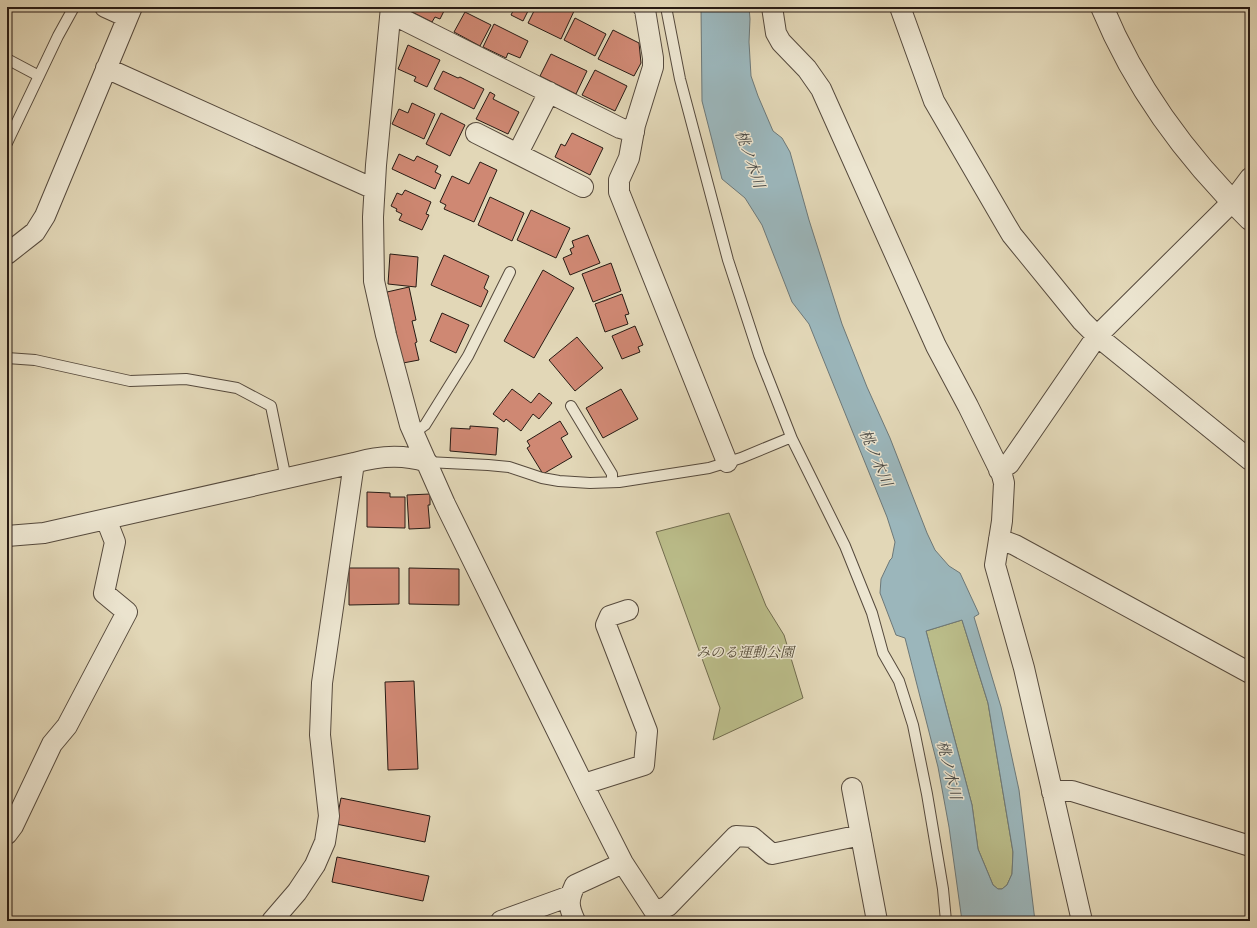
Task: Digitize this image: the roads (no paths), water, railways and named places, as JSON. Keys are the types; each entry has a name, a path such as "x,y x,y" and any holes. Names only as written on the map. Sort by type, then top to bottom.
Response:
{"street":[{"path":"7,254 36,232 45,216 130,12 105,7"},
{"path":"643,7 645,10 653,58 653,67 634,132 629,158 619,180 619,192 727,462"},
{"path":"772,7 776,33 781,42 807,69 821,89 936,346 968,406 1004,483 999,539 994,565 1024,668 1082,921"},
{"path":"900,7 934,101 1012,235 1097,336 1250,460"},
{"path":"1102,7 1117,40 1150,99 1192,158 1232,202 1250,219"},
{"path":"634,132 620,128 390,12 372,217 374,281 386,335 410,425 445,504 500,618 623,863 656,917 736,836 752,838 772,854 861,834"},
{"path":"106,68 374,189"},
{"path":"518,153 549,92"},
{"path":"476,132 583,187"},
{"path":"999,470 1006,467 1012,461 1097,336 1232,202 1250,178"},
{"path":"7,536 44,533 369,459 391,457 414,458 427,462"},
{"path":"272,921 297,892 315,865 325,842 329,816 320,734 322,682 354,463"},
{"path":"7,834 13,826 52,744 67,726 127,612 104,592 115,542 106,519"},
{"path":"999,539 1015,545 1250,673"},
{"path":"584,784 644,765 647,731 606,625 610,616 628,610"},
{"path":"852,788 877,921"},
{"path":"1052,792 1072,791 1250,846"},
{"path":"575,921 569,907 570,896 575,885 623,863"},
{"path":"501,921 570,896"}],"lane":[{"path":"7,143 58,36 74,7"},
{"path":"666,7 680,79 728,260 759,355 792,439 845,546 872,613 883,653 899,681 913,725 927,794 943,889 946,921"},
{"path":"7,60 39,76"},
{"path":"414,433 425,425 468,356 510,272"},
{"path":"7,358 35,360 130,381 186,379 237,388 271,406 286,479"},
{"path":"571,406 612,474 612,482"},
{"path":"427,462 510,467 542,478 559,481 612,482 646,479 709,468 741,458 787,439 792,439"}],"water":[{"name":"桃ノ木川","path":"701,7 749,7 751,76 773,131 782,138 790,152 809,220 842,324 935,550 949,566 960,573 979,614 974,617 1001,707 1019,790 1035,921 962,921 949,827 938,767 905,638 896,635 880,593 881,579 892,558 895,542 887,517 809,324 792,302 762,225 745,198 722,179 702,101","holes":["962,620 988,703 1013,852 1012,874 1007,885 1002,889 998,889 993,885 978,849 972,805 926,631"]}],"park label":[{"name":"みのる運動公園","path":"745,652"}]}
